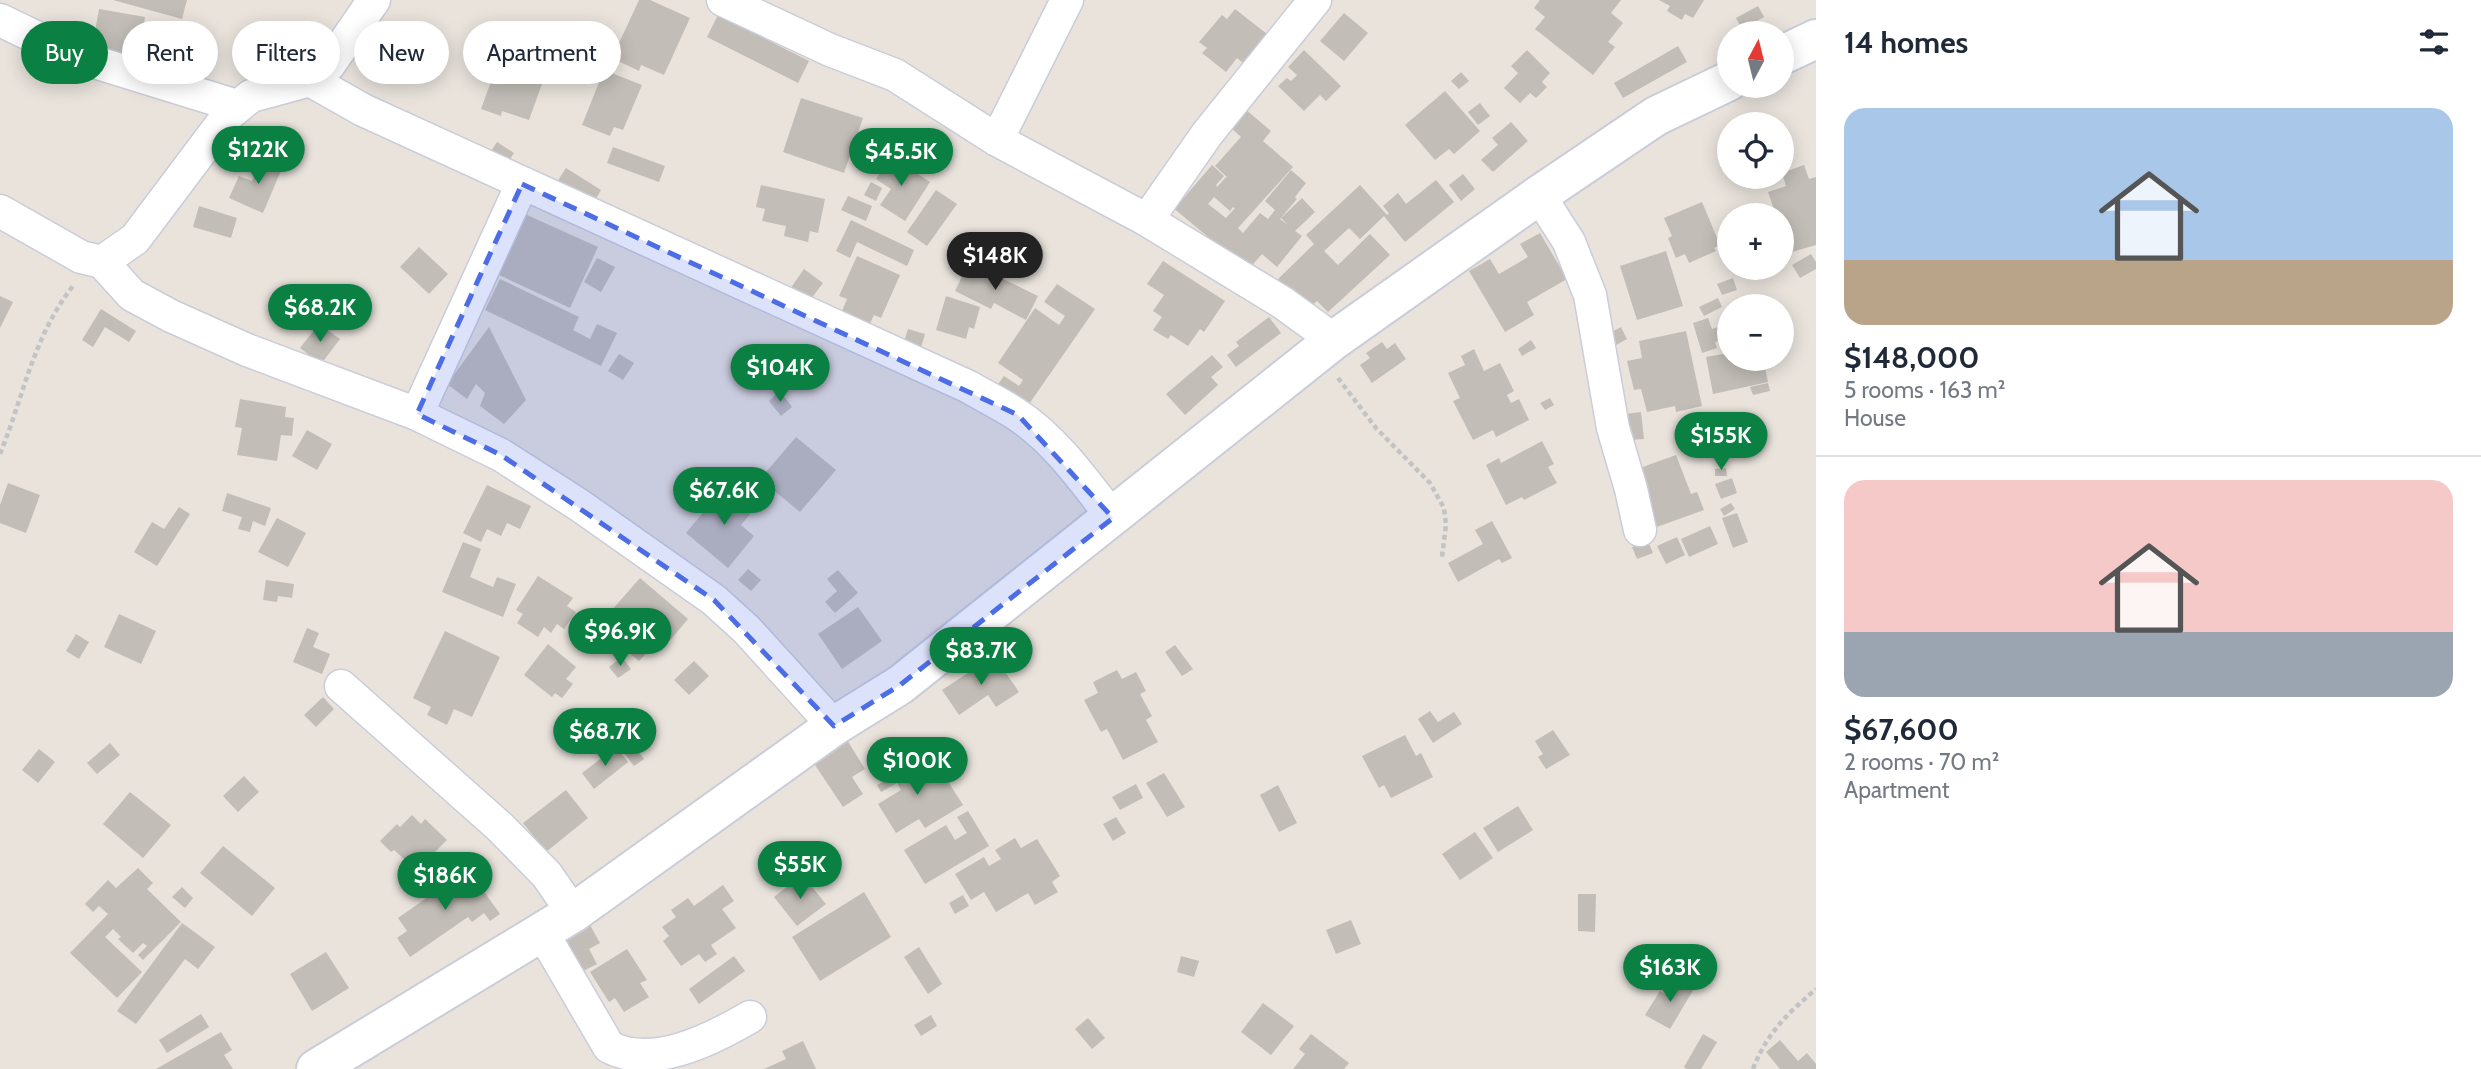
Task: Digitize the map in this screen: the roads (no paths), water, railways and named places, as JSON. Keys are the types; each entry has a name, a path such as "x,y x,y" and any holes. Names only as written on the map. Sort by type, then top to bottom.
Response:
{"street":[{"path":"340,49 374,0"},
{"path":"723,0 830,50 895,75 997,140 1147,220 1283,303 1326,346"},
{"path":"997,140 1067,0"},
{"path":"1147,220 1207,134 1315,0"},
{"path":"0,20 75,56 237,106"},
{"path":"1794,49 1816,39"},
{"path":"98,261 135,239 237,106 251,96 295,84"},
{"path":"317,84 363,110 522,184 969,387 1018,415 1058,452 1113,518"},
{"path":"316,1069 558,922 834,726 900,685 1326,346 1656,116 1717,87"},
{"path":"417,414 522,184"},
{"path":"1539,195 1569,242 1590,295 1613,428 1632,489 1640,530"},
{"path":"0,211 81,257 98,261 132,295 171,316 247,350 417,414 512,463 579,505 714,600 747,630 834,726"},
{"path":"341,686 500,827 547,875 558,922 609,1047 620,1058 642,1065 682,1056 750,1017"}]}
